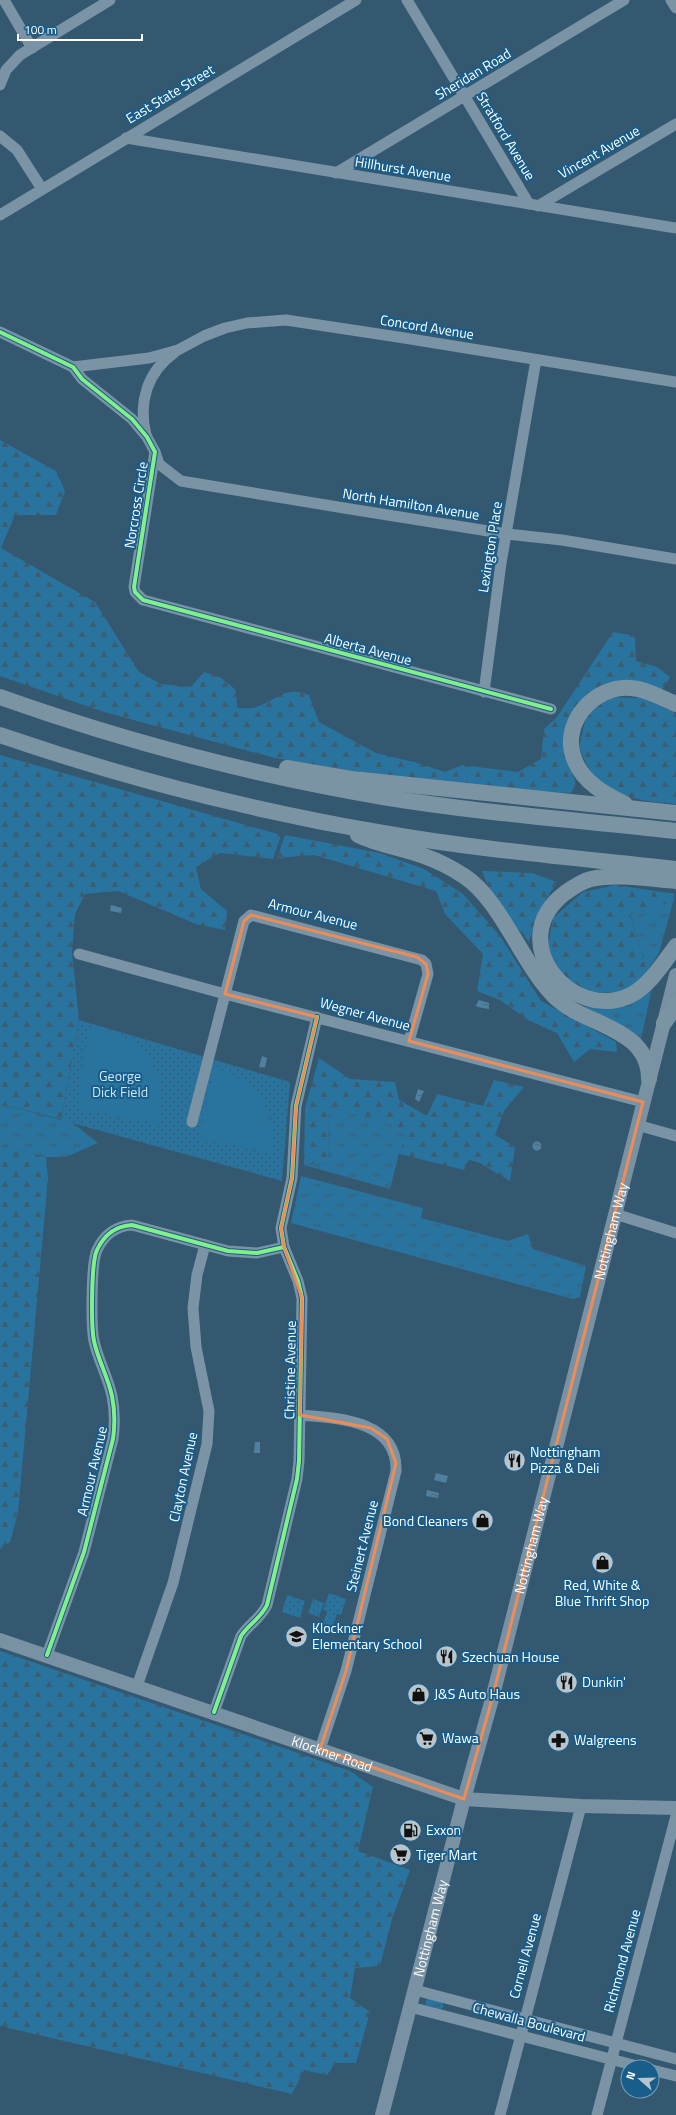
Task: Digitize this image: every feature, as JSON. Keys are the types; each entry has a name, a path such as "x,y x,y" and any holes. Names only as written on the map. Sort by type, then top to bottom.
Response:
{"highway":[{"path":"635,809 601,791 581,772 574,761 571,749 572,730 581,712 588,703 602,694 618,689 642,690 676,704"},
{"path":"0,697 142,742 271,775 382,797 438,805 671,830"},
{"path":"0,735 161,785 256,808 334,824 430,840 652,873 676,881"},
{"path":"142,742 352,779 672,812"},
{"path":"334,824 372,842 433,860 466,877 487,899 547,989 566,1006 631,1040 644,1054 648,1062 649,1079"},
{"path":"676,869 620,877 590,879 570,890 555,900 547,912 541,929 540,944 545,963 561,983 574,992 602,1000 620,999 632,994 643,986 676,946"},
{"path":"664,1023 676,1006"}],"main road":[{"name":"Nottingham Way","path":"382,2115 464,1799 492,1699 676,975"},
{"name":"Klockner Road","path":"0,1640 320,1748 464,1799 581,1806 676,1808"}],"street":[{"path":"4,0 32,48"},
{"path":"0,85 6,70 12,62 110,0"},
{"name":"Stratford Avenue","path":"407,0 465,96 534,205"},
{"name":"Sheridan Road","path":"336,173 624,0"},
{"path":"671,0 676,8"},
{"name":"East State Street","path":"0,215 354,1"},
{"name":"Vincent Avenue","path":"534,205 676,124"},
{"path":"0,136 17,150 42,189"},
{"name":"Hillhurst Avenue","path":"126,138 676,228"},
{"name":"Concord Avenue","path":"147,437 142,412 147,387 159,366 178,350 204,336 225,328 247,323 286,320 676,382"},
{"name":"Norcross Circle","path":"0,332 73,367 82,379 131,418 147,437 155,452 134,587 135,592 143,600 178,610"},
{"name":"Concord Avenue","path":"73,367 149,358 178,350"},
{"name":"Lexington Place","path":"484,692 501,563 536,360"},
{"name":"North Hamilton Avenue","path":"155,452 159,464 181,481 507,534 562,540 676,559"},
{"name":"Alberta Avenue","path":"178,610 551,709"},
{"name":"Armour Avenue","path":"192,1122 244,921 251,915 260,916 422,960 426,964 428,974 409,1041"},
{"name":"Wegner Avenue","path":"79,954 225,994 643,1102"},
{"name":"Christine Avenue","path":"214,1712 241,1636 246,1628 259,1618 267,1605 297,1479 300,1415 302,1298 298,1281 284,1248 281,1228 292,1178 296,1106 317,1017"},
{"path":"637,1124 676,1136"},
{"path":"615,1214 676,1233"},
{"name":"Armour Avenue","path":"47,1655 84,1552 113,1439 114,1410 112,1395 98,1357 92,1325 96,1251 110,1232 124,1225 135,1225 205,1245 243,1253 262,1252 284,1248"},
{"name":"Clayton Avenue","path":"136,1686 173,1583 207,1444 209,1411 196,1347 193,1308 196,1283 205,1245"},
{"name":"Steinert Avenue","path":"300,1415 328,1418 371,1428 387,1439 392,1447 396,1462 396,1471 346,1671 320,1748"},
{"name":"Cornell Avenue","path":"500,2115 581,1806"},
{"name":"Richmond Avenue","path":"596,2115 676,1816"},
{"name":"Chewalla Boulevard","path":"415,1990 676,2059"},
{"path":"445,2016 449,1999"},
{"name":"Chewalla Boulevard","path":"410,2007 620,2061"},
{"path":"660,2072 676,2076"}],"highlighted area":[{"path":"251,915 417,957 426,964 428,974 409,1041 643,1102 492,1699 464,1799 320,1749 346,1671 396,1463 387,1439 371,1428 300,1415 302,1298 284,1247 281,1228 292,1178 296,1106 317,1017 225,994 244,921"}],"green space":[{"path":"0,440 56,471 65,491 56,515 15,515 1,548 95,602 139,672 161,684 191,687 204,672 220,677 236,690 237,708 254,708 281,695 301,692 309,695 319,722 376,753 414,762 445,772 462,765 518,772 541,759 544,729 557,717 613,632 635,636 636,661 657,667 670,677 662,690 599,689 564,749 576,784 571,793 442,785 275,758 104,712 0,676"},
{"path":"604,697 642,698 676,713 676,804 643,800 621,794 610,789 593,774 579,747 586,717"},
{"path":"0,755 281,835 273,859 220,853 196,867 201,889 227,911 225,930 196,924 118,891 85,894 75,914 72,952 79,1020 61,1119 0,1104"},
{"path":"285,835 380,853 424,869 463,894 500,936 541,1001 616,1042 617,1052 590,1049 574,1062 557,1033 528,1020 500,1000 477,991 483,954 445,914 436,891 314,855 277,858"},
{"path":"482,871 532,873 557,882 539,911 529,942 494,901"},
{"path":"615,885 676,894 673,902 630,914 647,972 626,993 594,992 567,982 547,951 553,918 583,892"},
{"path":"673,902 659,953 647,972 630,913"},
{"path":"652,987 641,1040 578,1007 628,1006"},
{"name":"George Dick Field","path":"79,1020 290,1082 282,1181 61,1120"},
{"path":"88,1028 107,1031 123,1037 137,1046 148,1058 156,1072 161,1088 162,1105 159,1124 82,1109 78,1102"},
{"path":"319,1058 350,1079 395,1082 399,1100 427,1116 437,1094 483,1106 494,1080 524,1087 504,1111 495,1135 515,1147 510,1181 478,1162 469,1160 464,1170 399,1154 409,1130 329,1107 328,1163 304,1165 305,1108"},
{"path":"214,1067 243,1080 253,1088 260,1097 266,1108 269,1120 271,1152 202,1139 200,1135"},
{"path":"0,1104 73,1123 98,1143 66,1157 46,1157 0,1145"},
{"path":"329,1107 410,1130 399,1154 390,1189 304,1165 328,1163"},
{"path":"0,1145 46,1157 48,1178 18,1513 10,1542 0,1549"},
{"path":"301,1176 423,1208 421,1218 508,1241 528,1234 533,1249 586,1266 580,1297 573,1299 291,1223"},
{"path":"329,1593 346,1599 341,1615 337,1614 332,1628 323,1624 327,1611 323,1610"},
{"path":"287,1595 305,1601 300,1618 282,1612"},
{"path":"313,1599 324,1603 319,1617 308,1613"},
{"path":"0,1651 350,1771 373,1787 358,1851 410,1870 392,1919 380,1966 355,1968 350,1998 370,2012 356,2063 336,2063 327,2075 304,2070 292,2094 0,2026"},
{"path":"427,1998 443,2003 443,2008 440,2009 425,2005"}],"water":[{"path":"111,905 122,908 121,913 110,911"},
{"path":"479,1000 489,1003 489,1009 477,1007 476,1005"},
{"path":"262,1056 267,1058 265,1068 259,1067"},
{"path":"418,1089 424,1091 419,1102 415,1099"},
{"path":"535,1142 539,1142 541,1146 539,1150 535,1150 533,1148 533,1144"},
{"path":"255,1442 260,1442 260,1453 254,1453"},
{"path":"436,1473 448,1476 446,1483 434,1480"},
{"path":"427,1490 439,1493 438,1498 426,1496"}],"cycle path":[{"path":"0,332 73,367 82,379 132,419 147,437 155,452 134,587 135,592 143,600 551,709"},
{"path":"214,1712 241,1636 262,1614 267,1605 297,1479 299,1461 302,1298 298,1281 284,1247 281,1228 292,1178 296,1106 317,1017"},
{"path":"47,1655 84,1552 113,1439 114,1407 112,1396 96,1348 93,1334 92,1295 95,1257 97,1250 103,1240 111,1232 121,1227 132,1225 228,1251 257,1253 284,1247"}],"place":[{"name":"Nottingham Pizza & Deli","path":"514,1460"},
{"name":"Bond Cleaners","path":"483,1521"},
{"name":"Red, White & Blue Thrift Shop","path":"602,1563"},
{"name":"Klockner Elementary School","path":"296,1636"},
{"name":"Szechuan House","path":"446,1657"},
{"name":"Dunkin'","path":"567,1682"},
{"name":"J&S Auto Haus","path":"418,1694"},
{"name":"Wawa","path":"426,1738"},
{"name":"Walgreens","path":"558,1740"},
{"name":"Exxon","path":"410,1830"},
{"name":"Tiger Mart","path":"401,1855"}]}
